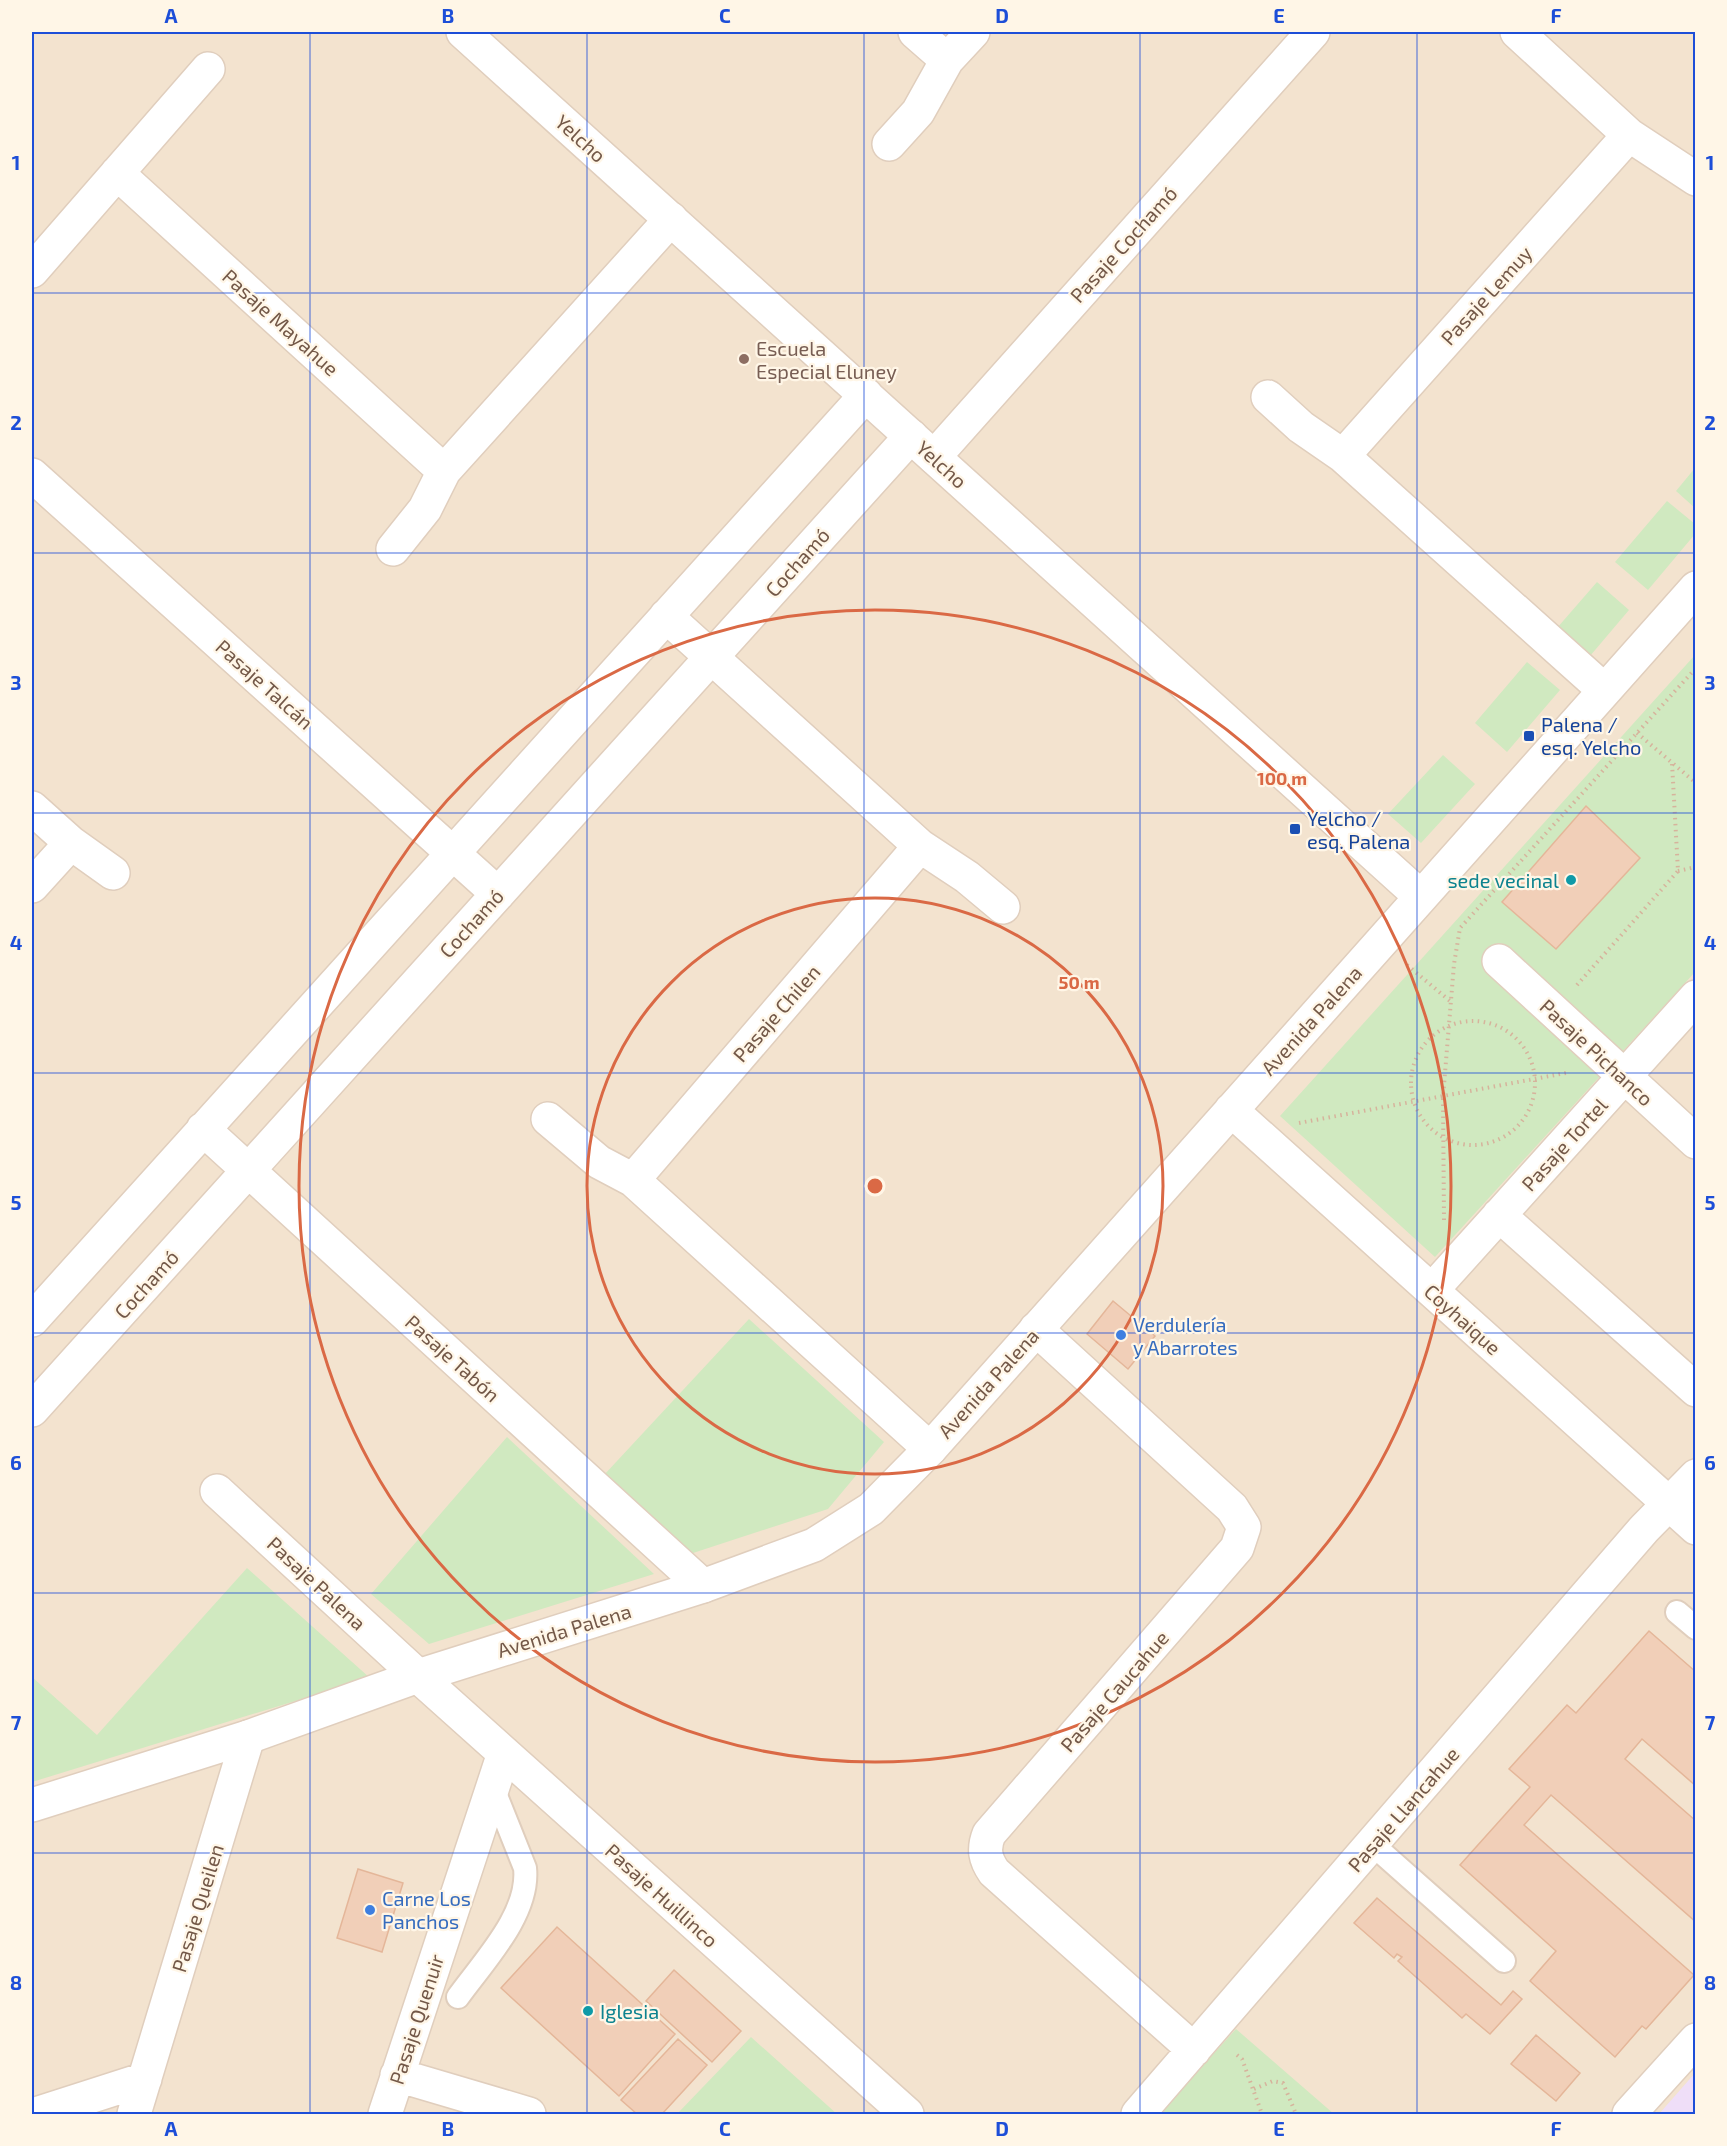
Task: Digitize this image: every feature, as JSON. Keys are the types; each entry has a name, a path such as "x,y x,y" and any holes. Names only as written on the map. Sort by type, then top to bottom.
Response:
{"street":[{"name":"Yelcho","path":"463,32 1420,896"},
{"path":"915,32 947,60"},
{"path":"889,144 918,112 947,60 973,32"},
{"name":"Pasaje Cochamó","path":"922,446 1313,32"},
{"path":"1517,32 1629,135 1695,179"},
{"path":"32,271 117,174 152,130 208,69"},
{"name":"Pasaje Lemuy","path":"1343,456 1629,135"},
{"name":"Pasaje Mayahue","path":"117,174 444,471"},
{"path":"393,549 424,509 444,471 671,219"},
{"path":"32,1320 866,395"},
{"path":"1268,397 1301,427 1343,456 1604,690"},
{"name":"Cochamó","path":"33,1407 711,658 922,446"},
{"name":"Pasaje Talcán","path":"32,475 498,894"},
{"name":"Avenida Palena","path":"32,1806 248,1737 418,1676 703,1586 814,1545 853,1523 888,1493 1036,1329 1242,1120 1380,942 1695,588"},
{"path":"666,616 920,846 968,877 1003,908"},
{"path":"32,808 71,843 113,873"},
{"path":"32,886 71,843"},
{"name":"Pasaje Chilen","path":"633,1180 920,846"},
{"name":"Pasaje Pichanco","path":"1499,961 1695,1142"},
{"name":"Pasaje Tortel","path":"1431,1290 1499,1215 1618,1072 1695,996"},
{"path":"548,1119 599,1162 633,1180 930,1449"},
{"name":"Coyhaique","path":"1242,1120 1695,1528"},
{"name":"Pasaje Tabón","path":"203,1129 703,1586"},
{"path":"1499,1215 1695,1390"},
{"name":"Pasaje Caucahue","path":"1036,1329 1232,1508 1244,1527 1237,1548 989,1834 985,1845 986,1861 994,1872 1194,2050"},
{"name":"Pasaje Llancahue","path":"1138,2115 1667,1503 1695,1476"},
{"name":"Pasaje Palena","path":"217,1491 418,1676"},
{"name":"Pasaje Huillinco","path":"418,1676 907,2115"},
{"name":"Pasaje Queilen","path":"134,2115 248,1737"},
{"name":"Pasaje Quenuir","path":"385,2115 504,1753"},
{"path":"1629,2115 1695,2040"},
{"path":"397,2075 529,2115"},
{"path":"36,2115 145,2079"}],"lane":[{"path":"1677,1612 1695,1628"},
{"path":"458,1997 512,1921 523,1897 526,1881 525,1868 492,1788"},
{"path":"1372,1844 1504,1961"}],"path":[{"path":"1637,733 1695,783"},
{"path":"1672,763 1678,871"},
{"path":"1524,1046 1678,871 1695,867"},
{"path":"1380,942 1450,1001"},
{"path":"1476,1020 1503,1028 1524,1046 1536,1076 1533,1104 1518,1127 1496,1142 1468,1146 1442,1138 1424,1123 1412,1103 1410,1080 1415,1057 1429,1037 1449,1024 1476,1020"},
{"path":"1242,1120 1412,1103 1536,1076 1618,1072"},
{"path":"1230,2056 1235,2055 1242,2059 1262,2115"},
{"path":"1254,2089 1273,2081 1283,2083 1296,2115"}],"shaded area":[{"path":"32,32 1695,32 1695,2114 32,2114"},
{"path":"1695,2073 1695,2114 1659,2114"}],"green space":[{"path":"1695,468 1695,508 1676,491"},
{"path":"1667,501 1695,524 1695,534 1648,590 1615,562"},
{"path":"1597,582 1629,610 1590,656 1557,628"},
{"path":"1695,655 1695,972 1435,1257 1280,1116"},
{"path":"1527,662 1560,690 1507,752 1475,723"},
{"path":"1443,755 1475,784 1421,843 1388,814"},
{"path":"749,1319 884,1442 828,1509 690,1554 604,1475"},
{"path":"507,1437 654,1574 429,1644 371,1594"},
{"path":"247,1568 370,1678 32,1782 32,1677 97,1735"},
{"path":"1236,2029 1334,2114 1159,2114"},
{"path":"751,2037 837,2114 677,2114"}],"building":[{"name":"sede vecinal","path":"1586,806 1640,858 1556,949 1502,902"},
{"name":"Verdulería y Abarrotes","path":"1113,1301 1155,1336 1128,1369 1087,1334"},
{"path":"1649,1631 1696,1672 1696,1786 1642,1739 1625,1759 1696,1821 1696,1922 1551,1795 1524,1825 1694,1975 1646,2029 1642,2026 1615,2057 1530,1981 1556,1951 1460,1865 1530,1787 1509,1769 1567,1705 1576,1713"},
{"name":"Carne Los Panchos","path":"358,1869 403,1883 382,1952 337,1938"},
{"path":"1377,1898 1501,2005 1513,1991 1522,1999 1490,2034 1466,2014 1462,2018 1398,1961 1402,1957 1397,1954 1394,1958 1354,1923"},
{"name":"Iglesia","path":"557,1927 675,2034 619,2096 501,1988"},
{"path":"674,1970 741,2031 712,2062 646,2001"},
{"path":"1536,2035 1580,2073 1556,2101 1511,2064"},
{"path":"678,2039 707,2065 662,2114 637,2114 621,2100"}],"place":[{"name":"Escuela Especial Eluney","path":"744,359"},
{"name":"Palena / esq. Yelcho","path":"1529,736"},
{"name":"Yelcho / esq. Palena","path":"1295,829"},
{"name":"sede vecinal","path":"1571,880"},
{"name":"Verdulería y Abarrotes","path":"1121,1335"},
{"name":"Carne Los Panchos","path":"370,1910"},
{"name":"Iglesia","path":"588,2011"}]}
